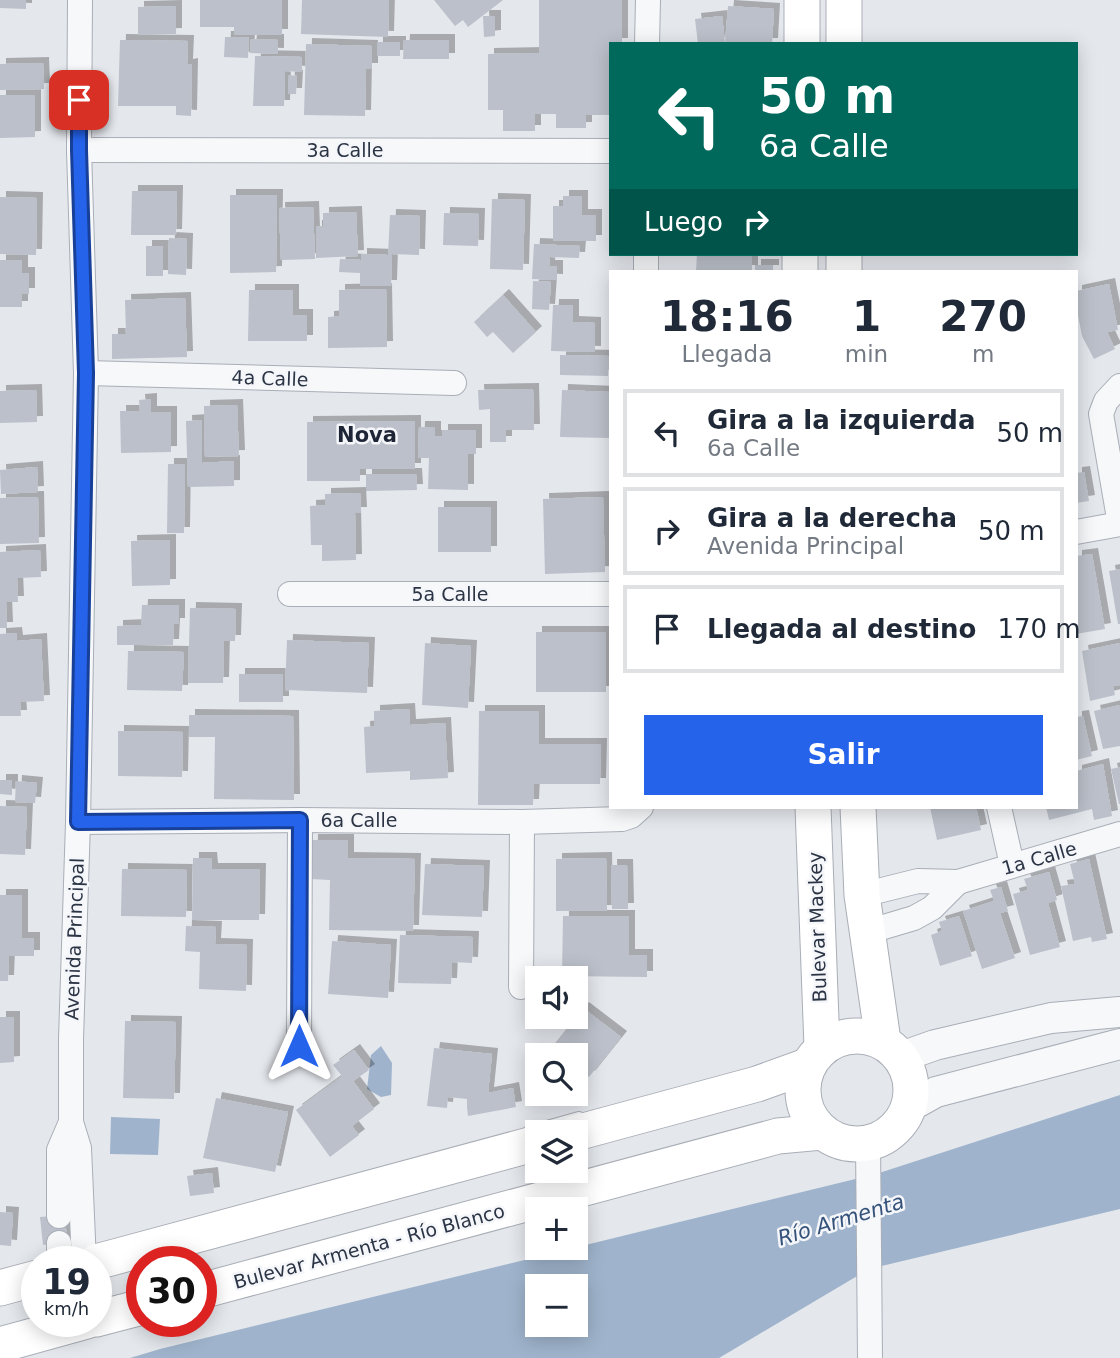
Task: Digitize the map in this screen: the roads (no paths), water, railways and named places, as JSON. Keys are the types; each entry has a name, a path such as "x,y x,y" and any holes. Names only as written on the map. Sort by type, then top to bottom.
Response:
{"main road":[{"path":"802,0 802,42"},
{"path":"844,42 845,0"},
{"name":"Bulevar Mackey","path":"813,809 814,1057"},
{"path":"814,1057 802,1090 807,1113 822,1132 868,1156 900,1124 909,1107 912,1089 909,1072 892,1049 867,932 862,895 858,809"},
{"path":"591,1129 758,1084 814,1057 851,1035 892,1049"},
{"name":"Bulevar Armenta - Río Blanco","path":"217,1287 778,1136 822,1132"},
{"path":"112,1257 524,1140"},
{"path":"0,1288 21,1282"},
{"path":"0,1345 29,1337"}],"street":[{"name":"Avenida Principal","path":"80,0 79,150 86,373 71,1122 79,1148 83,1246"},
{"path":"647,42 648,0"},
{"name":"3a Calle","path":"79,150 609,151"},
{"name":"4a Calle","path":"86,373 454,383"},
{"path":"1078,532 1120,524 1101,414 1106,401 1120,386"},
{"name":"5a Calle","path":"290,594 609,594"},
{"name":"6a Calle","path":"78,822 522,822 622,819 639,809"},
{"path":"999,809 1012,865"},
{"path":"299,1046 300,820"},
{"path":"521,988 522,822"},
{"name":"1a Calle","path":"862,895 918,881 958,882 1120,834"},
{"name":"1a Calle","path":"867,932 914,918 932,908 958,882"},
{"path":"892,1049 935,1045 1051,1018 1120,1012"},
{"path":"909,1107 936,1092 1120,1044"},
{"name":"Avenida Principal","path":"59,1216 59,1150 71,1122"},
{"path":"868,1156 870,1358"}],"lane":[{"path":"524,1140 586,1116 598,1116 591,1129"}],"water":[{"path":"381,1046 392,1063 391,1095 381,1097 367,1089 371,1055"},
{"name":"Río Armenta","path":"1120,1095 1120,1209 869,1269 719,1358 130,1358 525,1260 588,1260 588,1244 876,1174"},
{"path":"111,1117 160,1119 158,1155 110,1154"}],"district":[{"name":"Nova","path":"367,435"}]}
